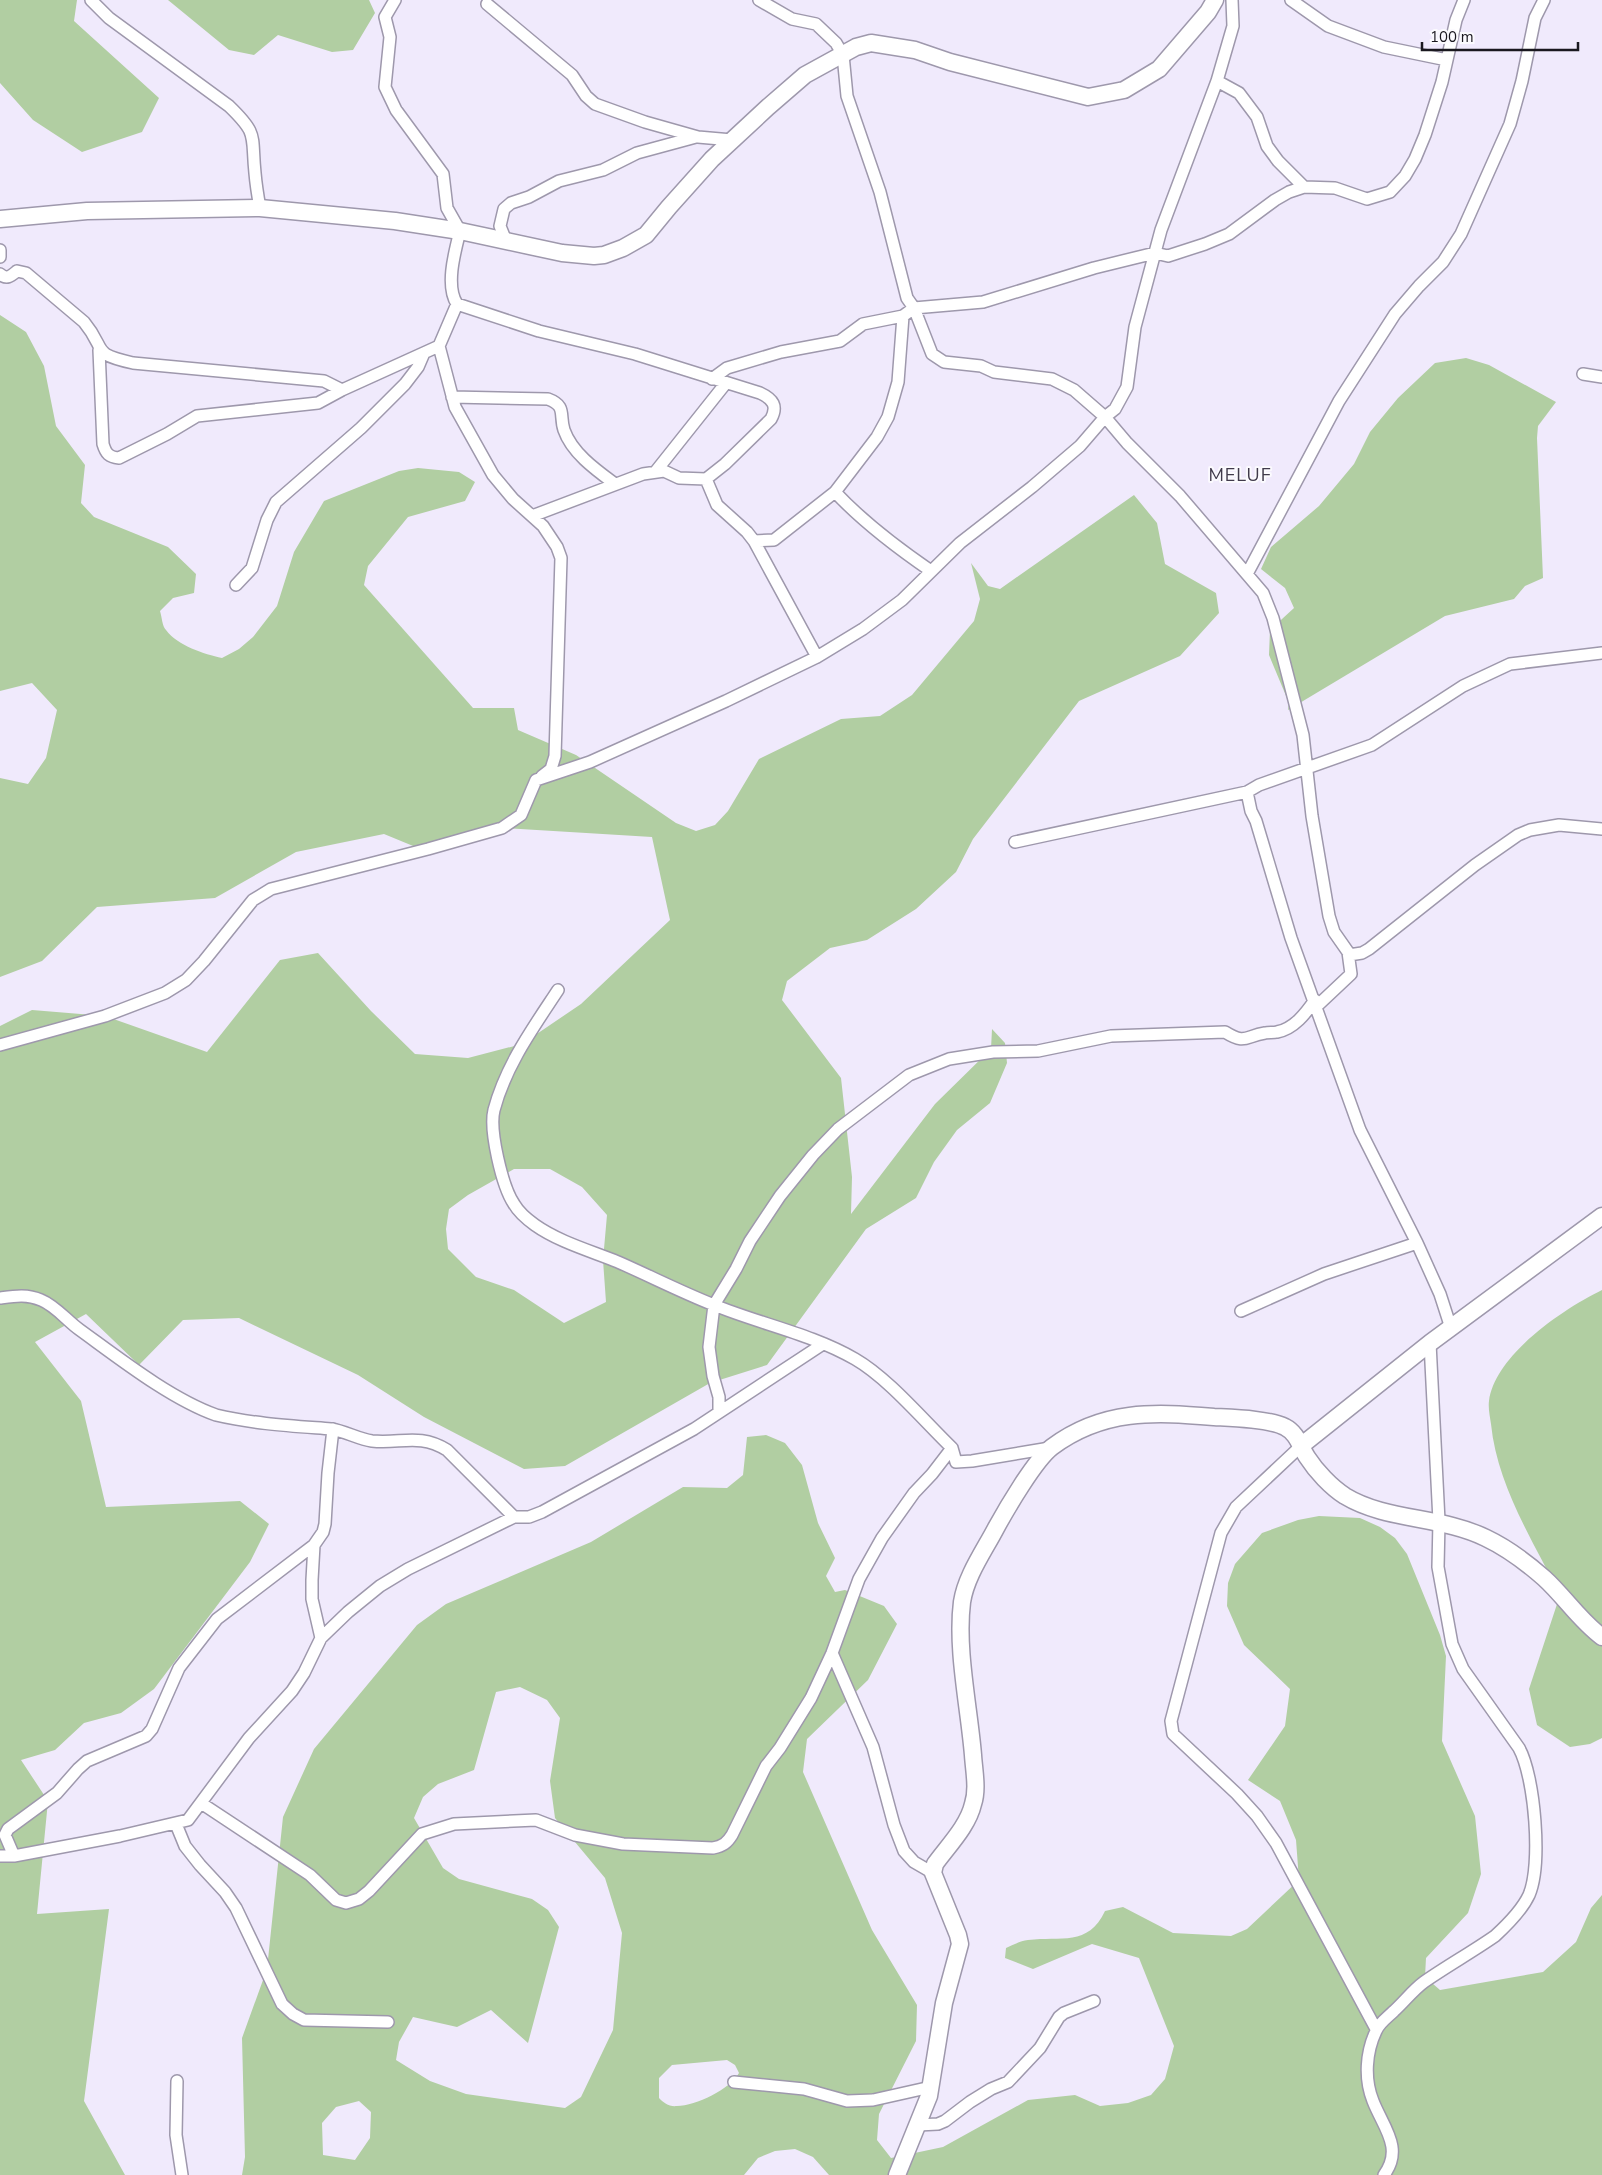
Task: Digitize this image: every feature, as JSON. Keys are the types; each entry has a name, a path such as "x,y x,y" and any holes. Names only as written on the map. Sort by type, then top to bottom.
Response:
{"street":[{"path":"90,0 109,18 229,106 246,122 253,136 254,172 260,208"},
{"path":"394,0 385,17 390,37 385,87 396,110 443,174 447,208 460,231 452,260 452,293 457,304 539,331 635,354 768,397 775,404 775,411 771,420 725,464 706,478 679,478 664,471 656,471 615,484 532,516"},
{"path":"719,1411 720,1397 713,1376 709,1347 714,1306 750,1241 780,1196 838,1129 908,1075 949,1058 993,1052 1038,1051 1111,1036 1225,1032 1234,1038 1246,1040 1264,1033 1278,1032 1291,1026 1350,974 1349,955 1334,932 1329,916 1312,816 1303,735 1268,602 1263,593 1180,496 1105,417 1074,390 1052,379 994,372 981,366 944,362 932,354 914,308 907,298 880,192 847,96 842,55 836,43 816,24 792,19 759,0"},
{"path":"0,219 87,211 260,208 395,221 460,231 562,254 594,256 623,248 646,235 669,207 732,140 805,75 856,47 871,43 915,50 950,62 1088,97 1124,90 1159,69 1208,12 1215,0"},
{"path":"536,780 590,762 726,701 817,657 863,629 902,600 960,543 1032,487 1080,446 1105,417 1115,409 1127,387 1136,327 1161,230 1217,81 1233,26 1232,0"},
{"path":"1291,0 1328,26 1384,47 1447,60"},
{"path":"712,379 727,368 781,352 840,341 863,324 903,316 914,308 983,302 1094,268 1155,254 1168,256 1223,238 1274,200 1288,192 1304,187 1335,188 1367,199 1390,192 1405,176 1415,159 1442,82 1456,20 1464,0"},
{"path":"1247,574 1339,401 1396,314 1419,286 1443,262 1461,234 1510,124 1522,81 1535,18 1544,0"},
{"path":"487,4 572,75 586,96 595,104 645,122 698,137 732,140"},
{"path":"1217,81 1239,94 1257,117 1267,146 1304,187"},
{"path":"506,241 500,226 501,218 504,209 512,203 529,198 559,181 603,170 637,153 698,137"},
{"path":"0,250 0,256"},
{"path":"0,274 10,277 17,271 26,273 84,322 89,329 99,350 101,436 106,453 111,457 119,458 137,450 196,416 318,403 342,390 439,346"},
{"path":"0,1045 105,1016 165,994 186,980 204,961 253,900 270,889 502,828 521,815 536,780 552,769 555,756 561,558 557,547 543,526 493,475 452,397 439,346 457,304"},
{"path":"754,541 774,540 835,492 862,459 888,417 898,382 903,316"},
{"path":"99,350 111,358 133,363 324,381 342,390"},
{"path":"236,585 252,568 267,520 276,502 361,428 405,384 418,367 424,353"},
{"path":"1583,374 1602,376"},
{"path":"656,471 726,383"},
{"path":"452,397 548,399 556,402 562,409 564,428 576,449 588,463 615,484"},
{"path":"706,478 717,505 747,532 754,541 817,657"},
{"path":"835,492 860,519 931,571"},
{"path":"1015,842 1247,792 1259,785 1372,745 1463,686 1510,664 1602,653"},
{"path":"1247,792 1251,811 1256,821 1291,938 1316,1003 1360,1130 1417,1242 1440,1294 1450,1328"},
{"path":"1349,955 1362,953 1518,835 1530,830 1558,825 1602,829"},
{"path":"558,990 518,1052 509,1070 494,1111 492,1134 505,1184 514,1205 535,1225 551,1234 648,1275 714,1306 823,1344 854,1358 874,1373 952,1448 956,1462 972,1462 1050,1448 1074,1434 1107,1419 1127,1415 1161,1413 1250,1420 1284,1426 1293,1433 1302,1445 1307,1457 1332,1486 1355,1502 1378,1510 1439,1522 1484,1537 1516,1556 1544,1578 1602,1637"},
{"path":"1376,2029 1276,1843 1257,1816 1237,1794 1172,1734 1171,1721 1221,1533 1236,1507 1302,1445 1430,1343 1602,1216"},
{"path":"1241,1311 1324,1274 1417,1242"},
{"path":"0,1298 25,1295 42,1300 78,1329 168,1390 204,1410 231,1418 333,1430 372,1441 422,1440 434,1442 447,1450 514,1517"},
{"path":"1385,2175 1394,2149 1390,2135 1373,2102 1367,2066 1368,2053 1376,2029 1423,1983 1495,1936 1524,1903 1532,1884 1535,1857 1534,1808 1526,1760 1463,1670 1452,1644 1438,1567 1439,1522 1430,1343"},
{"path":"0,1856 14,1856 188,1820 249,1738 292,1691 304,1673 321,1638 380,1586 408,1569 514,1517 529,1517 542,1512 694,1429 823,1344"},
{"path":"14,1856 5,1835 8,1829 53,1797 87,1761 146,1736 152,1729 179,1668 217,1618 314,1545 323,1532 325,1524 333,1430"},
{"path":"202,1803 310,1875 336,1900 346,1903 359,1899 369,1891 422,1834 454,1824 536,1820 575,1835 623,1844 721,1847 732,1836 766,1766 780,1748 811,1698 832,1653 859,1579 882,1538 914,1493 952,1448"},
{"path":"897,2175 918,2125 931,2087 944,2003 960,1944 933,1873 936,1864 968,1818 974,1804 975,1790 970,1716 963,1665 962,1601 967,1585 1001,1519 1028,1477 1050,1448"},
{"path":"314,1545 312,1599 321,1638"},
{"path":"832,1653 873,1747 894,1825 904,1851 914,1862 933,1873"},
{"path":"176,1824 185,1846 236,1908 282,2004 293,2014 304,2020 388,2022"},
{"path":"918,2125 938,2124 945,2121 970,2102 991,2089 1008,2082 1040,2048 1059,2017 1064,2013 1094,2001"},
{"path":"176,2082 176,2135 182,2175"},
{"path":"734,2082 804,2090 847,2101 888,2097 931,2087"}],"green space":[{"path":"0,0 77,0 74,21 159,98 142,132 82,152 33,120 0,83"},
{"path":"168,0 369,0 375,13 353,50 332,52 278,35 254,55 229,50"},
{"path":"0,315 26,332 44,366 56,426 85,465 81,503 94,517 168,547 196,574 194,593 173,598 160,611 165,628 177,641 200,652 222,658 239,649 253,637 277,606 294,552 324,501 399,471 418,468 459,472 475,482 465,501 408,517 368,566 364,585 473,708 514,708 518,730 576,755 676,823 696,831 715,825 728,811 759,759 841,719 880,716 912,695 974,621 980,599 971,563 988,586 1000,589 1134,495 1157,523 1165,564 1216,593 1219,613 1180,656 1079,701 973,839 956,872 916,909 867,940 830,948 787,981 782,1000 841,1078 852,1177 851,1214 935,1104 991,1049 992,1029 1005,1043 1007,1063 990,1103 957,1130 934,1162 916,1198 866,1229 767,1365 710,1383 565,1466 524,1469 424,1417 358,1375 239,1318 183,1320 139,1365 86,1314 35,1342 81,1401 106,1507 240,1501 269,1524 250,1562 154,1689 121,1713 84,1723 55,1750 21,1760 48,1801 37,1914 109,1909 84,2101 125,2175 0,2175 0,1026 32,1010 105,1016 207,1052 280,960 318,953 371,1011 415,1054 468,1058 522,1044 581,1004 670,920 652,837 502,828 418,848 384,834 296,852 215,898 97,907 42,961 0,977 0,778 28,784 46,758 57,710 32,683 0,691","holes":["514,1169 550,1169 582,1187 607,1215 603,1260 606,1302 564,1323 514,1290 476,1277 448,1249 446,1229 449,1209 468,1195"]},
{"path":"1466,358 1489,365 1556,402 1538,426 1537,438 1543,578 1525,586 1514,599 1445,616 1288,710 1289,703 1269,655 1270,630 1294,608 1285,588 1261,569 1271,547 1319,506 1354,464 1370,432 1398,398 1435,363"},
{"path":"1602,1290 1602,1738 1590,1744 1570,1747 1537,1725 1529,1689 1560,1595 1508,1491 1495,1447 1489,1401 1494,1384 1504,1367 1533,1335 1569,1309"},
{"path":"766,1435 785,1443 802,1465 818,1523 835,1558 826,1576 835,1592 845,1590 884,1606 897,1624 868,1680 807,1739 803,1772 872,1930 917,2005 916,2041 879,2114 877,2140 891,2158 943,2147 1028,2100 1075,2095 1100,2106 1128,2103 1151,2095 1165,2079 1174,2046 1139,1958 1092,1944 1033,1969 1005,1958 1006,1948 1025,1941 1062,1939 1082,1935 1098,1922 1105,1911 1123,1907 1173,1933 1231,1936 1247,1929 1299,1880 1296,1840 1280,1801 1248,1780 1285,1726 1290,1689 1244,1645 1227,1606 1228,1583 1235,1564 1262,1533 1298,1520 1319,1516 1360,1518 1380,1527 1395,1538 1407,1554 1440,1635 1446,1656 1442,1741 1475,1816 1481,1874 1468,1913 1426,1958 1425,1977 1440,1990 1543,1972 1576,1942 1591,1908 1602,1895 1602,2175 829,2175 813,2157 795,2149 775,2151 758,2158 744,2175 242,2175 245,2157 242,2038 267,1969 283,1817 314,1749 417,1625 446,1604 591,1542 683,1487 727,1488 743,1475 747,1437","holes":["520,1687 547,1700 560,1718 550,1781 555,1818 605,1878 622,1933 613,2030 581,2097 565,2108 466,2094 430,2081 396,2060 399,2042 413,2017 457,2027 491,2010 528,2043 559,1927 548,1910 532,1899 459,1879 443,1868 414,1818 423,1797 438,1784 474,1770 496,1692","727,2060 735,2065 739,2073 728,2085 712,2096 693,2103 672,2106 659,2098 659,2078 672,2065","359,2101 371,2112 370,2138 355,2160 323,2155 322,2123 336,2107"]}],"district":[{"name":"MELUF","path":"1240,475"}]}
